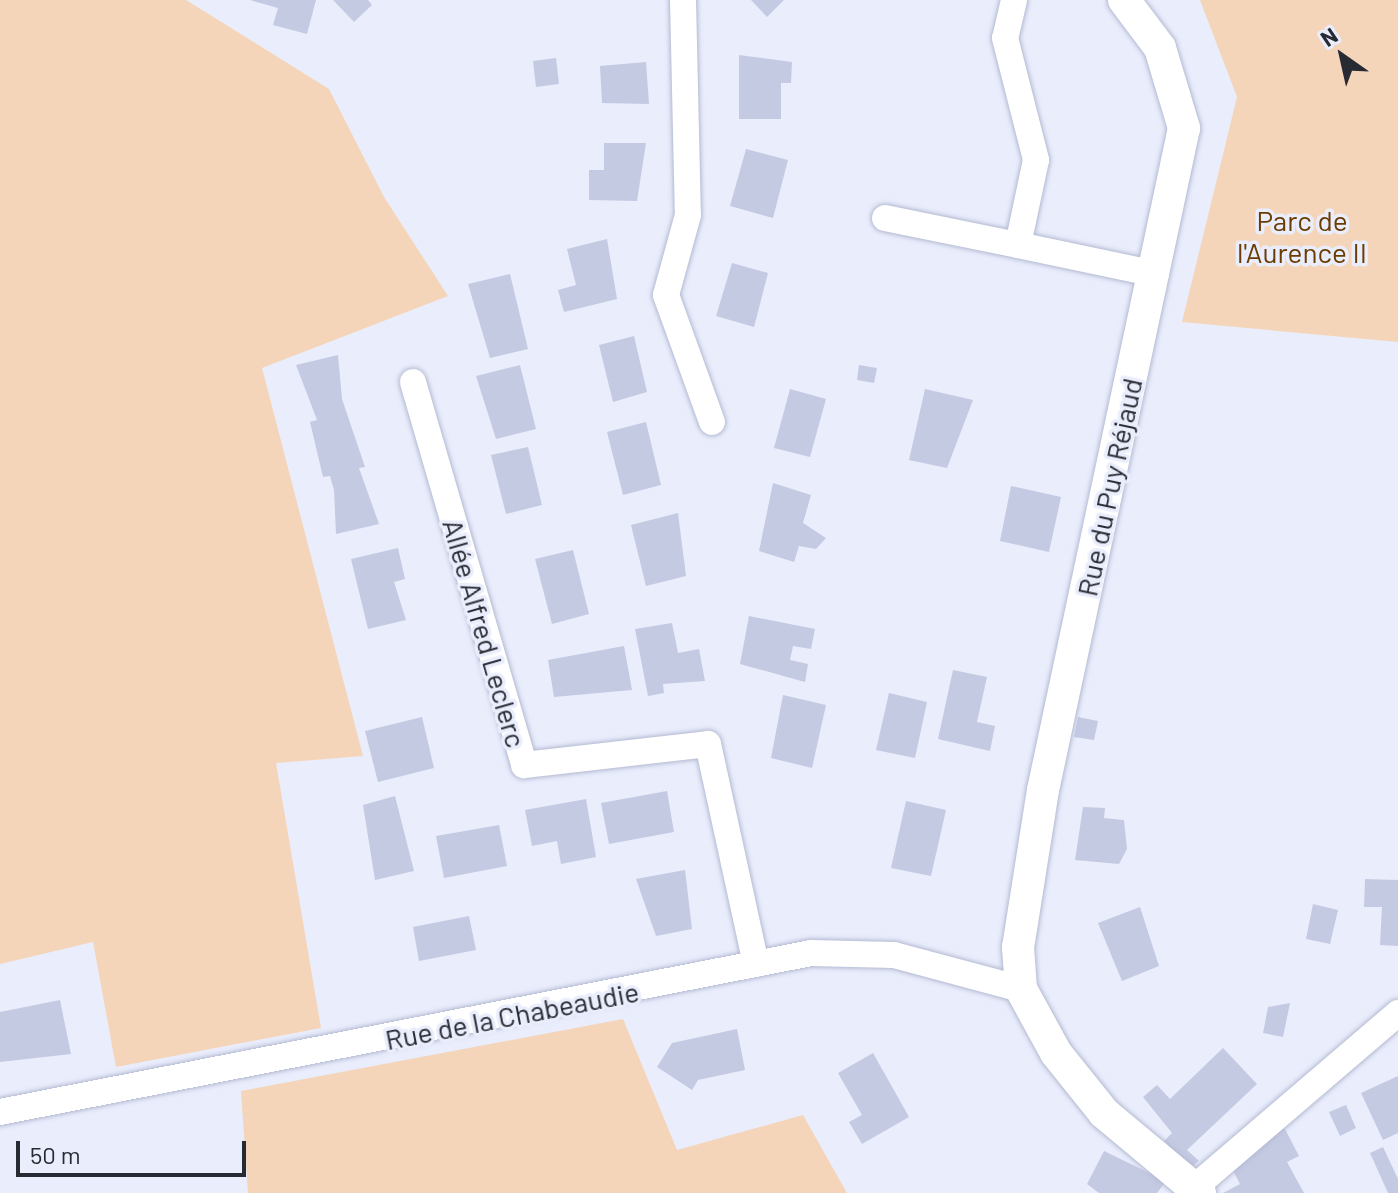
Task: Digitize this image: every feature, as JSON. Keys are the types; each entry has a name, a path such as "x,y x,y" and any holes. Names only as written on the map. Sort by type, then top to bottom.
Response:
{"street":[{"path":"683,0 688,215 666,295 712,422"},
{"path":"1014,0 1005,38 1036,160 1018,245"},
{"name":"Rue du Puy Réjaud","path":"1021,989 1018,947 1043,790 1156,274 1184,128 1160,48 1124,0"},
{"path":"885,218 1156,274"},
{"name":"Allée Alfred Leclerc","path":"413,382 524,765 708,744 756,964"},
{"name":"Rue de la Chabeaudie","path":"0,1112 811,953 894,955 1021,989"},
{"path":"1021,989 1056,1053 1104,1113 1194,1191 1398,1013"}],"green space":[{"path":"0,0 186,0 329,89 384,197 448,296 262,368 363,756 276,763 321,1028 116,1067 93,942 0,964"},
{"name":"Parc de l'Aurence II","path":"1200,0 1398,0 1398,342 1182,322 1237,97"},
{"path":"623,1019 677,1150 803,1115 847,1193 248,1193 241,1091"}],"building":[{"path":"250,0 316,0 307,34 273,25 278,8"},
{"path":"333,0 368,0 372,5 354,22"},
{"path":"751,0 784,0 767,17"},
{"path":"739,55 792,62 791,83 781,83 781,119 739,119"},
{"path":"556,58 559,84 536,87 533,61"},
{"path":"646,62 649,104 602,103 600,66"},
{"path":"604,143 646,143 637,201 589,200 589,170 604,170"},
{"path":"746,149 788,160 773,218 730,206"},
{"path":"607,239 617,299 564,312 558,290 576,285 567,249"},
{"path":"732,263 768,273 754,327 716,316"},
{"path":"510,274 528,349 490,358 468,284"},
{"path":"634,336 647,392 613,402 599,345"},
{"path":"338,355 342,399 365,467 359,468 379,524 336,534 334,490 330,476 323,477 310,422 317,420 296,365"},
{"path":"520,365 536,429 496,439 476,376"},
{"path":"859,365 877,368 874,383 857,380"},
{"path":"790,389 826,399 810,457 774,448"},
{"path":"925,389 973,400 947,468 909,460"},
{"path":"646,422 661,485 623,495 607,432"},
{"path":"528,447 542,505 506,514 491,455"},
{"path":"773,483 811,495 803,523 826,538 816,549 799,546 794,562 759,551"},
{"path":"1011,486 1061,497 1049,552 1000,541"},
{"path":"678,513 686,576 646,586 631,525"},
{"path":"398,548 405,579 394,582 406,620 368,629 351,559"},
{"path":"573,550 589,614 552,624 535,559"},
{"path":"749,616 815,629 811,649 793,646 790,660 808,664 805,682 740,664"},
{"path":"672,623 678,653 699,649 705,681 663,684 664,693 648,696 635,629"},
{"path":"624,646 632,690 554,697 548,660"},
{"path":"953,670 987,677 977,722 995,726 990,751 938,739"},
{"path":"889,693 927,702 915,758 876,750"},
{"path":"783,695 826,705 812,768 771,758"},
{"path":"422,717 434,768 378,782 365,731"},
{"path":"1078,717 1098,721 1094,740 1074,737"},
{"path":"667,791 674,832 609,844 601,803"},
{"path":"395,796 414,871 375,880 363,805"},
{"path":"586,799 596,857 561,864 557,841 532,846 525,810"},
{"path":"906,801 946,810 931,876 891,868"},
{"path":"1083,807 1105,808 1104,818 1124,820 1127,849 1119,864 1075,860"},
{"path":"499,825 507,866 444,878 436,836"},
{"path":"685,870 692,929 656,936 636,879"},
{"path":"1365,879 1398,880 1398,946 1380,945 1382,907 1364,907"},
{"path":"1313,904 1338,910 1330,944 1306,939"},
{"path":"1140,907 1159,966 1122,981 1098,923"},
{"path":"469,916 476,950 419,961 413,927"},
{"path":"60,1000 71,1054 0,1062 0,1012"},
{"path":"1290,1003 1283,1037 1263,1033 1268,1007"},
{"path":"737,1029 745,1070 698,1080 692,1090 657,1067 672,1043"},
{"path":"1223,1048 1257,1084 1187,1150 1199,1161 1190,1168 1164,1141 1172,1133 1143,1097 1157,1085 1170,1099"},
{"path":"873,1053 909,1117 862,1144 849,1122 862,1115 838,1073"},
{"path":"1398,1076 1398,1133 1383,1140 1361,1093"},
{"path":"1346,1105 1356,1128 1340,1136 1329,1112"},
{"path":"1276,1128 1285,1129 1299,1156 1287,1162 1304,1193 1223,1193 1240,1184 1229,1163"},
{"path":"1383,1147 1398,1179 1398,1193 1388,1193 1370,1153"},
{"path":"1104,1151 1166,1181 1157,1193 1099,1193 1087,1184"}]}
